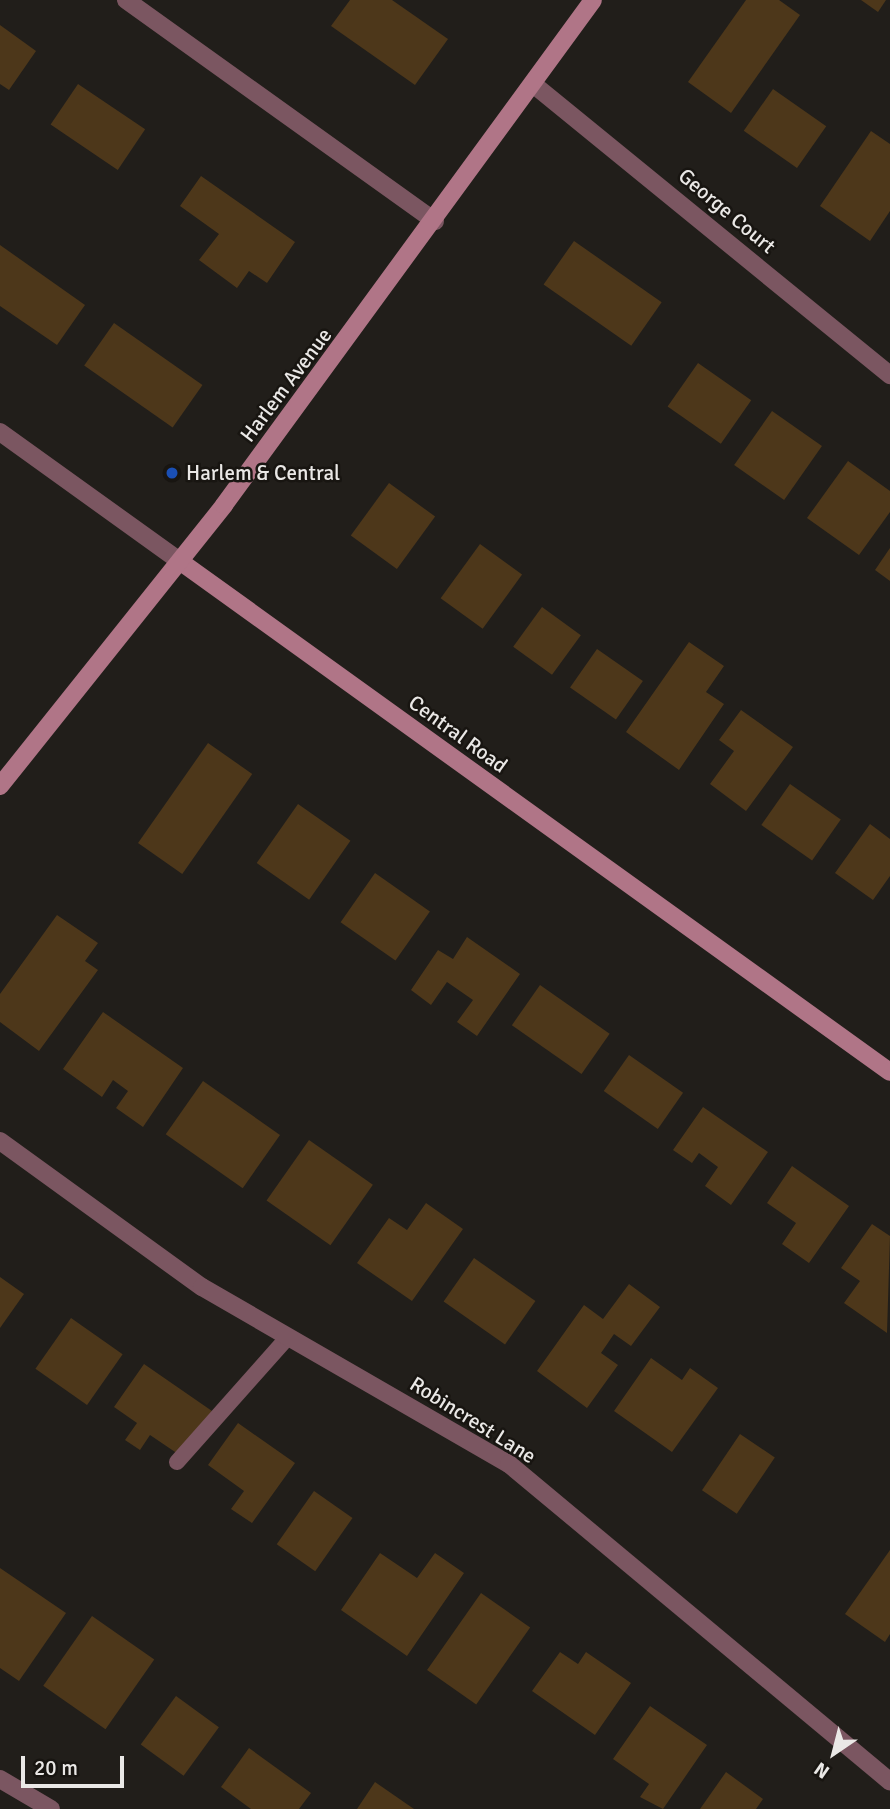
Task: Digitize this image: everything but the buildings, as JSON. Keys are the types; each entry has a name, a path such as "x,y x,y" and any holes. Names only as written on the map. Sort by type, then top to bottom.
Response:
{"main road":[{"name":"Harlem Avenue","path":"0,786 181,562 435,221 593,0"},
{"name":"Central Road","path":"181,562 890,1072"}],"street":[{"path":"126,0 435,221"},
{"name":"George Court","path":"533,84 890,375"},
{"name":"Central Road","path":"0,432 181,562"},
{"name":"Robincrest Lane","path":"0,1141 202,1287 509,1464 890,1782"},
{"path":"0,1779 51,1809"}],"lane":[{"path":"177,1462 288,1337"}],"place":[{"name":"Harlem & Central","path":"172,473"}]}
